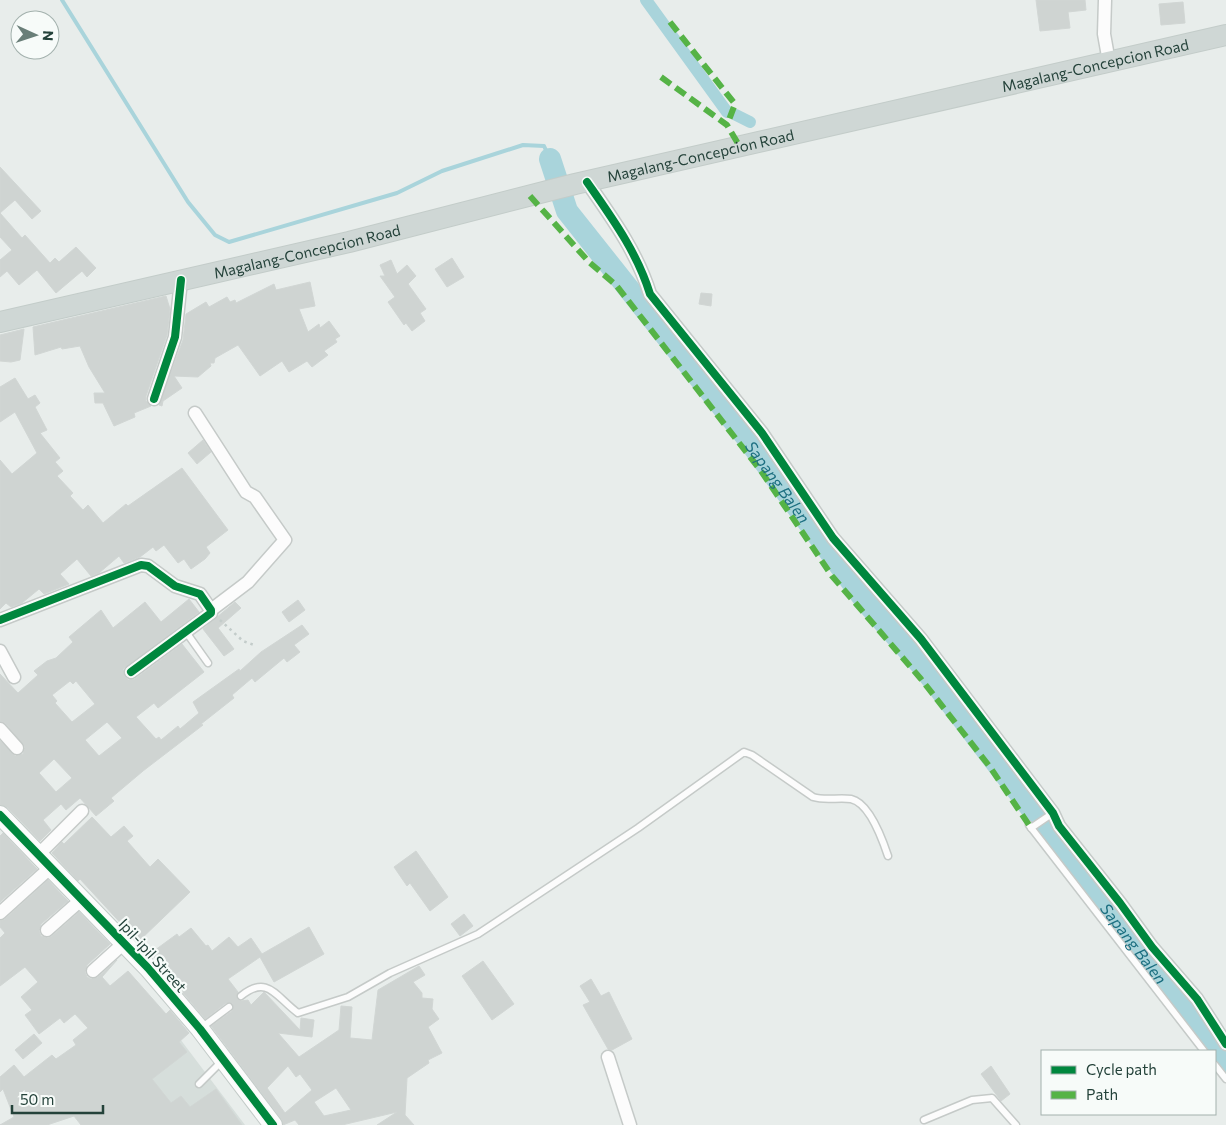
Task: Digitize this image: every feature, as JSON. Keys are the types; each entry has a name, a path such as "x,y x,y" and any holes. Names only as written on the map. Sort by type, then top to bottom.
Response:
{"main road":[{"name":"Magalang-Concepcion Road","path":"0,322 349,242 581,183 1226,35"}],"street":[{"path":"1104,0 1104,34 1110,62"},
{"path":"581,183 633,252 642,269 650,294 762,433 833,538 921,639 1053,813 1059,826 1152,947 1197,999 1226,1044"},
{"path":"154,398 175,337 181,280"},
{"path":"131,672 186,632 248,582 285,540 255,498 246,492 195,412"},
{"path":"0,620 141,565 148,566 175,586 200,594 211,612"},
{"path":"0,651 14,677"},
{"path":"0,729 17,748"},
{"path":"0,913 45,861 82,811"},
{"name":"Ipil-ipil Street","path":"0,815 124,943 200,1029 273,1125"},
{"path":"47,930 82,899"},
{"path":"93,971 124,943"},
{"path":"608,1056 630,1125"}],"lane":[{"path":"186,632 208,663"},
{"path":"241,996 253,987 260,985 269,988 298,1013 348,998 390,973 478,934 638,828 744,752 813,797 824,800 852,800 861,803 882,838 888,856"},
{"path":"1053,813 1030,827 1203,1050"},
{"path":"200,1029 229,1007"},
{"path":"199,1084 223,1060"},
{"path":"1216,1066 1226,1079"},
{"path":"924,1120 972,1100 992,1098 1016,1125"}],"path":[{"path":"211,612 243,641 254,645"}],"shaded area":[{"path":"177,1035 245,1125 124,1125"}],"building":[{"path":"1036,0 1085,0 1086,10 1068,12 1070,28 1040,31"},
{"path":"1183,2 1185,23 1161,25 1159,4"},
{"path":"0,167 41,211 32,219 15,200 0,213"},
{"path":"0,213 22,238 25,235 50,263 55,258 59,262 76,247 96,268 87,277 82,271 56,293 37,270 19,285 7,271 0,277 0,260 12,250 0,237"},
{"path":"452,258 464,277 447,287 435,269"},
{"path":"391,260 397,274 407,265 416,276 408,284 426,309 420,313 425,321 412,331 406,323 404,325 388,302 395,297 380,276 385,276 380,265"},
{"path":"310,282 315,306 299,309 308,332 319,324 320,328 329,321 340,336 335,339 337,342 324,351 328,355 312,367 307,361 289,372 282,361 260,376 238,345 215,358 214,363 210,363 211,366 198,377 174,376 182,388 163,401 162,406 159,405 183,340 186,314 206,302 209,307 227,297 230,302 235,300 236,303 274,284 276,290"},
{"path":"701,293 712,294 711,306 699,304"},
{"path":"166,296 170,309 167,335 146,396 146,401 151,406 134,413 135,417 114,426 103,403 95,403 94,393 105,393 89,367 80,346 62,349 61,347 35,355 33,327"},
{"path":"24,329 20,360 11,362 0,361 0,335"},
{"path":"15,378 28,399 35,395 40,403 35,407 47,430 40,433 60,458 55,462 63,471 57,476 73,493 70,496 83,510 88,505 103,523 126,504 128,506 182,468 228,530 206,547 210,553 205,559 191,569 184,559 178,563 164,545 156,551 153,547 140,557 124,563 119,556 99,573 91,576 77,559 60,574 69,584 44,594 39,589 22,603 11,607 6,603 0,609 0,460 12,474 37,453 15,412 0,422 0,387"},
{"path":"203,440 211,452 197,464 188,453"},
{"path":"189,599 199,612 123,669 125,677 128,680 135,679 182,644 204,672 158,708 154,703 136,717 156,739 159,737 161,740 178,726 180,729 199,713 193,702 239,669 240,671 261,652 302,625 309,634 294,645 300,652 287,662 284,658 255,682 252,678 232,695 234,698 201,724 203,725 111,798 114,801 96,816 80,798 66,810 61,804 43,820 51,830 40,841 8,808 0,805 0,741 15,756 23,754 25,747 6,724 0,721 0,674 18,693 38,675 34,671 47,661 56,658 73,642 69,637 101,610 113,628 145,602 161,622","holes":["70,681 73,684 76,681 95,704 72,722 55,703 57,701 52,695","107,722 122,738 99,756 85,740","54,759 72,778 56,792 39,773"]},
{"path":"298,600 305,610 289,622 282,612"},
{"path":"235,602 241,608 218,628 234,649 224,656 203,629"},
{"path":"92,817 111,837 124,826 133,836 127,841 150,867 158,859 190,892 138,942 80,879 78,881 52,853"},
{"path":"3,833 37,869 0,902 0,836"},
{"path":"416,851 448,897 430,911 410,883 407,886 394,867"},
{"path":"48,880 68,901 41,924 39,931 41,936 48,938 52,936 79,912 110,944 87,965 85,972 87,977 91,979 98,977 117,960 102,977 110,986 128,971 166,1014 170,1010 189,1033 179,1042 187,1052 152,1079 171,1103 181,1096 190,1107 216,1089 242,1125 81,1125 74,1116 47,1125 0,1125 14,1117 3,1089 0,1092 0,1077 14,1065 24,1077 52,1055 56,1059 76,1045 73,1040 88,1028 75,1014 64,1023 60,1018 39,1034 25,1015 32,1010 21,997 38,982 25,967 0,986 0,938 5,933 0,927 0,921 5,919"},
{"path":"464,914 473,926 460,936 451,924"},
{"path":"309,927 324,954 274,982 260,957 228,979 238,992 237,998 241,1001 248,1000 251,1005 264,992 300,1030 301,1018 314,1020 312,1037 278,1033 299,1057 339,1030 341,1006 352,1007 350,1038 372,1040 378,990 419,966 425,975 413,982 422,993 422,998 433,999 432,1009 439,1019 428,1027 442,1053 428,1060 429,1063 407,1078 405,1115 414,1125 377,1125 397,1112 342,1125 299,1125 295,1120 283,1125 281,1119 211,1026 232,1011 233,1004 226,1003 205,1019 179,988 182,986 171,971 164,964 162,966 151,953 177,934 179,937 191,928 212,951 229,937 238,947 251,938 262,954","holes":["288,1066 296,1077 300,1074 312,1090 285,1113 267,1088","336,1088 351,1110 324,1116 314,1102"]},
{"path":"483,961 514,1004 492,1020 462,976"},
{"path":"591,979 601,996 609,992 632,1039 612,1050 608,1049 583,1005 590,1002 580,986"},
{"path":"34,1034 42,1043 23,1059 15,1050"},
{"path":"991,1066 1010,1094 1001,1101 981,1074"}],"waterway":[{"path":"62,0 188,202 215,235 229,242 397,193 442,171 523,145 544,146 550,159"},
{"path":"646,0 727,112"},
{"path":"736,115 750,122"},
{"name":"Sapang Balen","path":"550,159 567,211 747,438 867,603 923,667 1040,820"},
{"name":"Sapang Balen","path":"1043,824 1226,1062"}],"marked path":[{"path":"670,22 735,104 727,125"},
{"path":"661,77 727,125 740,147"},
{"path":"530,196 589,262 616,285 761,471 832,576 921,679 990,767 1029,825"}],"cycle path":[{"path":"587,182 631,250 650,294 762,433 833,538 921,639 1053,813 1059,826 1152,947 1197,999 1226,1044"},
{"path":"154,399 175,337 181,280"},
{"path":"0,620 141,565 148,566 175,586 200,594 211,610 211,613 131,672"},
{"path":"0,815 148,968 200,1029 273,1125"}]}
